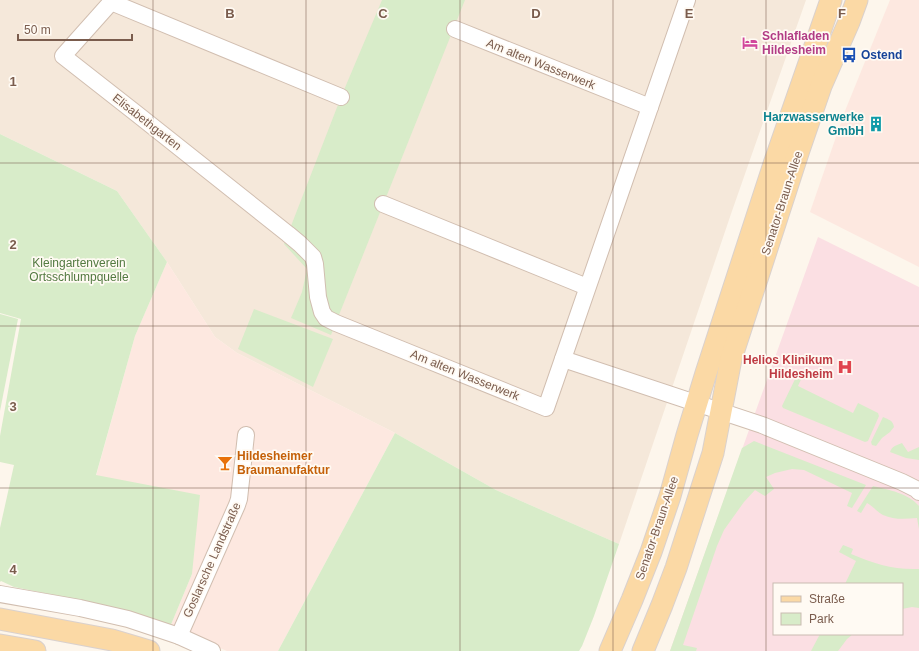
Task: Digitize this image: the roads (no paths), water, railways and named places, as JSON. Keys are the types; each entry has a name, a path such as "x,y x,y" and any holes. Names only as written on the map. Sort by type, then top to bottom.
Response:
{"main road":[{"name":"Senator-Braun-Allee","path":"610,651 651,552 670,496 696,403 775,161 831,0"},
{"name":"Senator-Braun-Allee","path":"643,651 676,568 713,454 732,358 799,150 821,86 857,0"},
{"path":"0,619 112,640 149,651"},
{"path":"0,645 35,651"}],"street":[{"name":"Am alten Wasserwerk","path":"336,323 546,408 687,0"},
{"name":"Elisabethgarten","path":"336,323 326,318 322,312 318,297 313,257 300,244 62,56 112,1 341,97"},
{"name":"Am alten Wasserwerk","path":"455,29 650,107"},
{"path":"383,204 587,287"},
{"path":"563,359 762,425 902,482 919,492"},
{"name":"Goslarsche Landstraße","path":"179,636 237,505 239,499 246,436"},
{"path":"0,594 80,608 121,618 179,636 212,651"}],"place":[{"name":"Schlafladen Hildesheim","path":"750,43"},
{"name":"Ostend","path":"849,55"},
{"name":"Harzwasserwerke GmbH","path":"876,124"},
{"name":"Helios Klinikum Hildesheim","path":"845,367"},
{"name":"Hildesheimer Braumanufaktur","path":"225,463"}],"park label":[{"name":"Kleingartenverein Ortsschlumpquelle","path":"79,270"}]}
